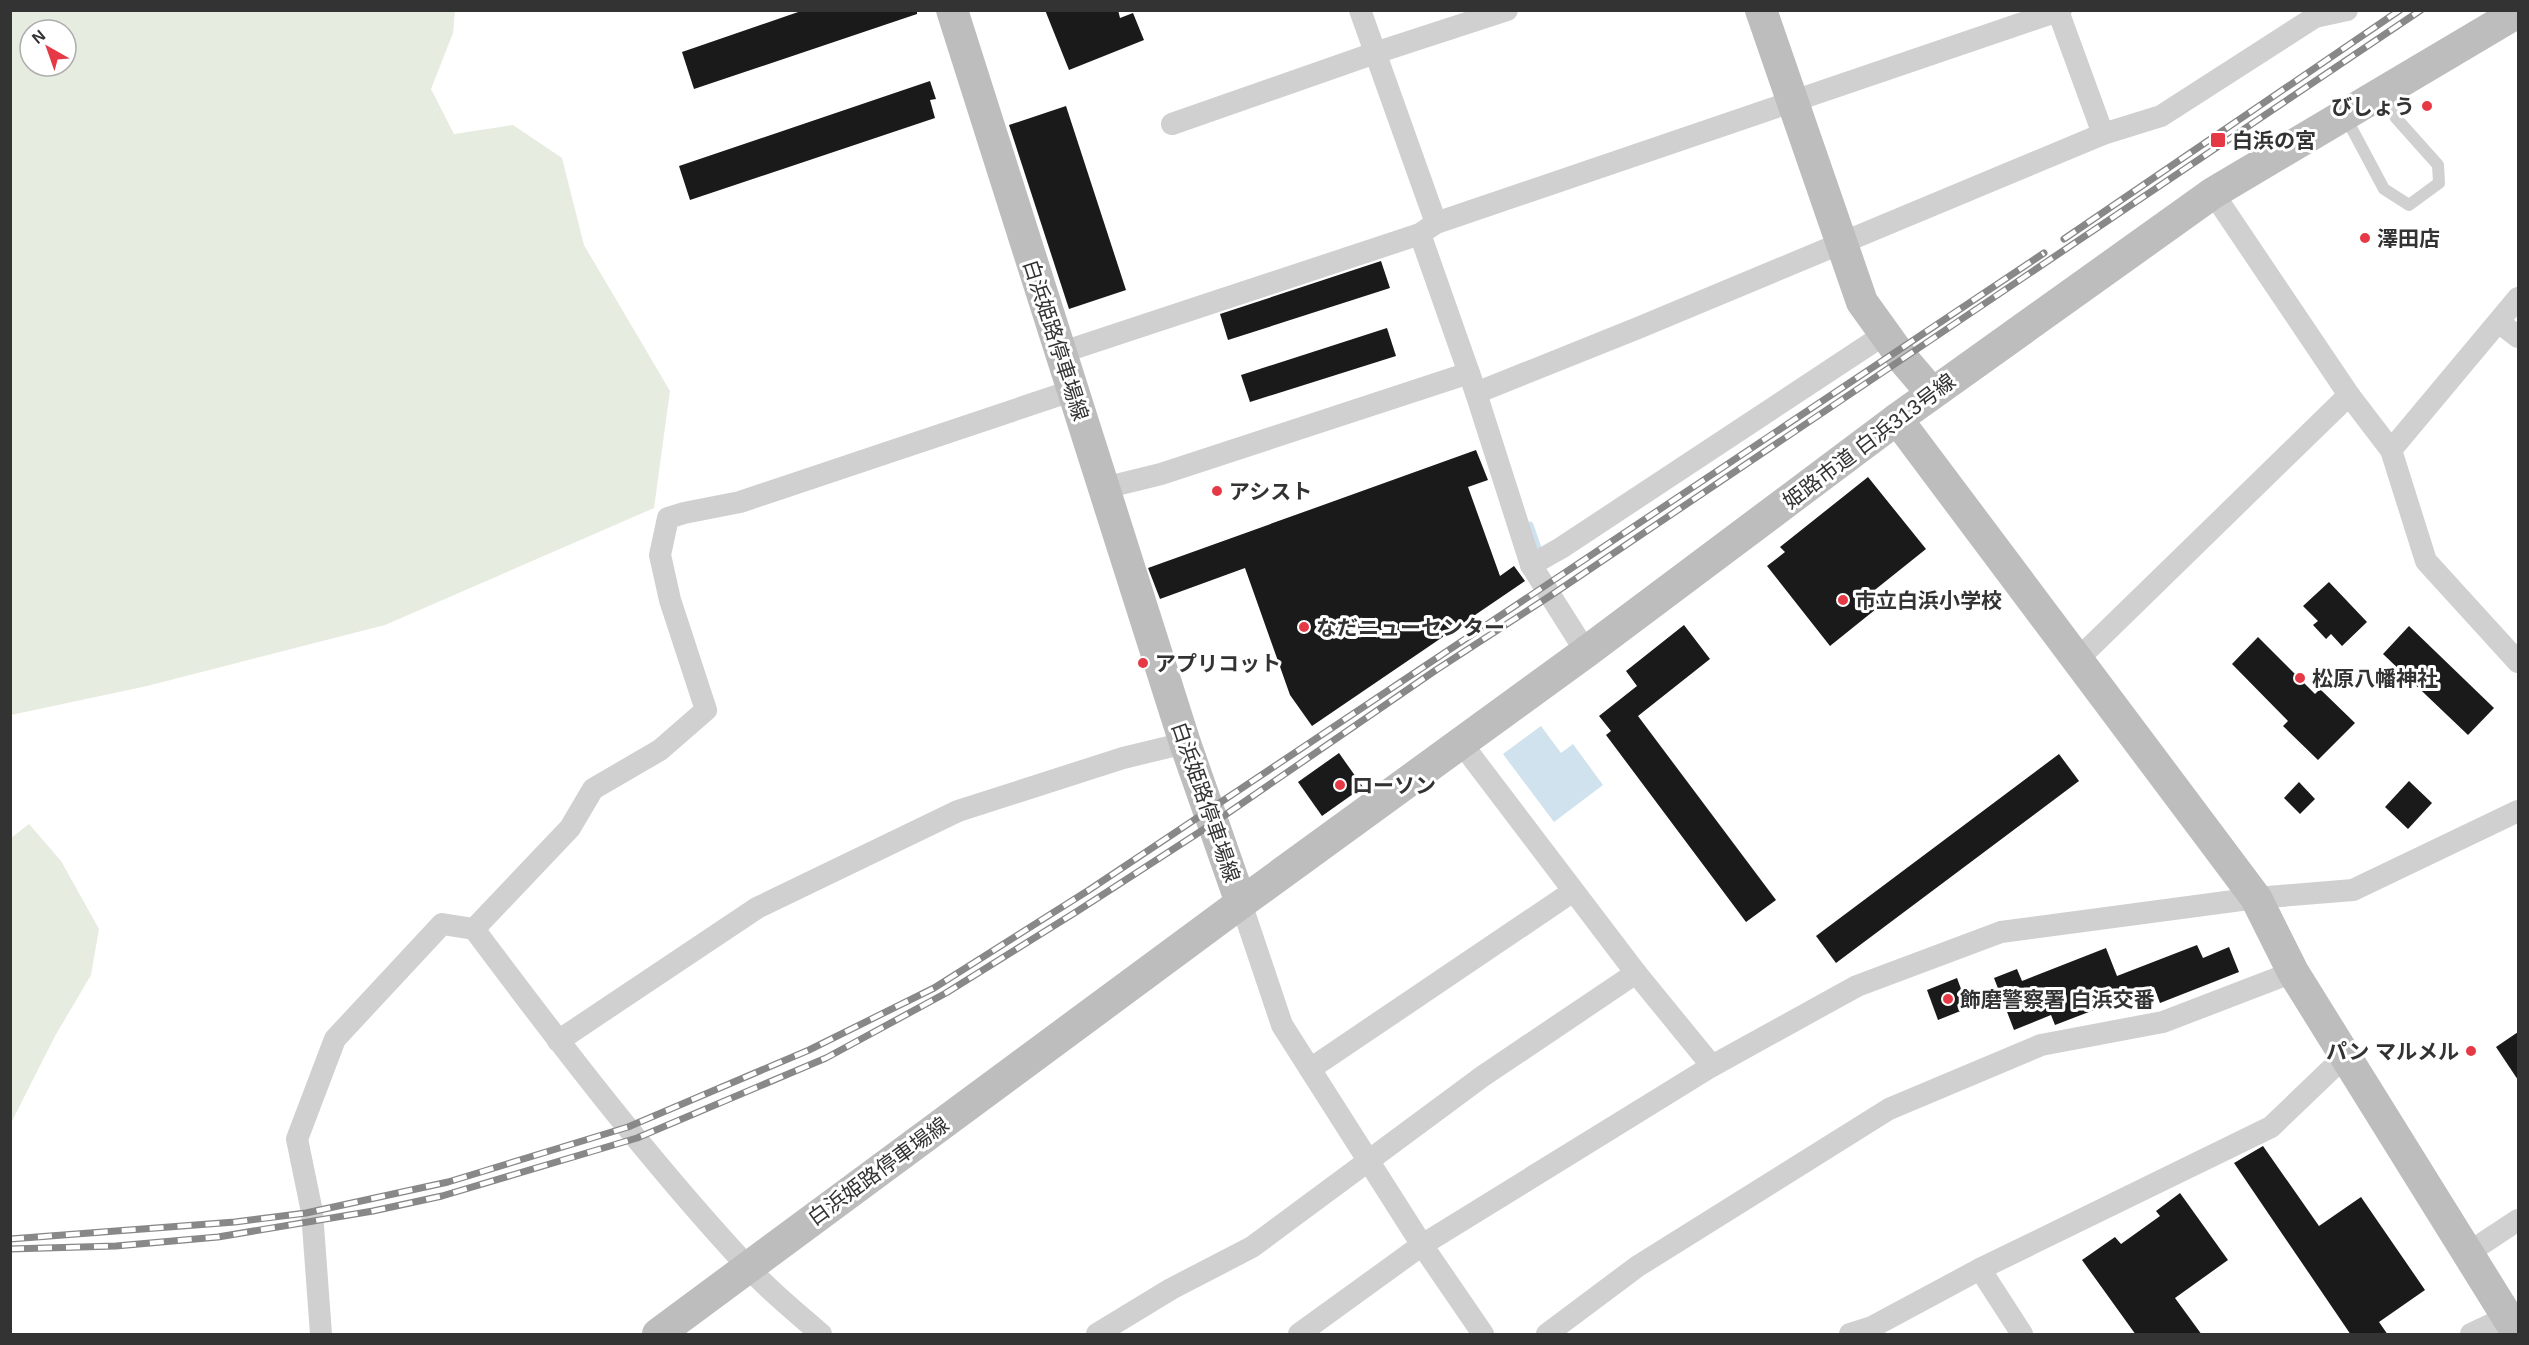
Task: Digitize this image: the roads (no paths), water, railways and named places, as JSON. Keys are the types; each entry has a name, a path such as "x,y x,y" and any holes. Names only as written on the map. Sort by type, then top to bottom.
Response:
{"street":[{"name":"白浜姫路停車場線","path":"658,1335 1241,903 1185,743 1071,391 952,10"},
{"path":"1360,10 1428,228 1472,383 1531,565 1586,652"},
{"path":"1172,124 1375,53 1507,10"},
{"path":"1761,10 1862,302 1932,393"},
{"path":"1104,488 1161,474 1472,383 1841,244 2103,134 2161,116 2315,17 2347,10"},
{"path":"1060,353 2060,11 2103,134"},
{"name":"姫路市道 白浜313号線","path":"1241,903 1462,744 1896,419 2212,193 2518,12"},
{"path":"2212,193 2349,394 2391,450 2426,561 2518,662"},
{"path":"2391,450 2500,323 2518,298"},
{"path":"2500,323 2518,337"},
{"path":"1531,565 1562,548 1885,334"},
{"path":"474,928 570,828 594,789 660,750 706,710 669,600 660,555 668,518 740,502 1071,391"},
{"path":"2077,660 2349,394"},
{"path":"1896,419 2256,898 2293,972 2512,1326 2471,1335"},
{"path":"558,1041 757,908 958,811 1123,758 1185,743"},
{"path":"1462,744 1635,974 1712,1066"},
{"path":"1299,1335 1422,1245 1712,1066 1857,986 2001,932 2256,898 2353,890 2518,811"},
{"path":"1310,1069 1572,892"},
{"path":"1241,903 1282,1025 1422,1245 1483,1335"},
{"path":"321,1335 312,1212 297,1139 335,1039 442,924 474,928 558,1041 628,1127 748,1268 820,1335"},
{"path":"1547,1335 1638,1266 1889,1109 2041,1045 2163,1022 2293,972"},
{"path":"1097,1335 1172,1289 1252,1247 1483,1076 1635,974"},
{"path":"1850,1335 1872,1327 1980,1269 2271,1127 2345,1056"},
{"path":"2468,1253 2518,1221"},
{"path":"1980,1269 2022,1335"}],"lane":[{"path":"2344,115 2384,189 2409,205 2439,183 2438,165 2396,118 2382,93"}],"water":[{"path":"1541,726 1561,753 1573,744 1603,785 1554,822 1503,754"}],"waterway":[{"path":"1530,525 1539,551"}],"railway":[{"path":"2064,239 2400,10"},
{"path":"10,1249 116,1246 218,1237 373,1211 442,1196 637,1138 826,1058 946,993 1212,824 1436,670 1550,596 2421,10"},
{"path":"10,1239 235,1222 306,1213 448,1182 628,1127 809,1050 934,988 1089,890 2044,253"}],"place":[{"name":"びしょう","path":"2427,106"},
{"name":"白浜の宮","path":"2218,140"},
{"name":"澤田店","path":"2365,238"},
{"name":"アシスト","path":"1217,491"},
{"name":"市立白浜小学校","path":"1843,600"},
{"name":"なだニューセンター","path":"1304,627"},
{"name":"アプリコット","path":"1143,663"},
{"name":"松原八幡神社","path":"2300,678"},
{"name":"ローソン","path":"1340,785"},
{"name":"飾磨警察署 白浜交番","path":"1948,999"},
{"name":"パン マルメル","path":"2471,1051"}]}
